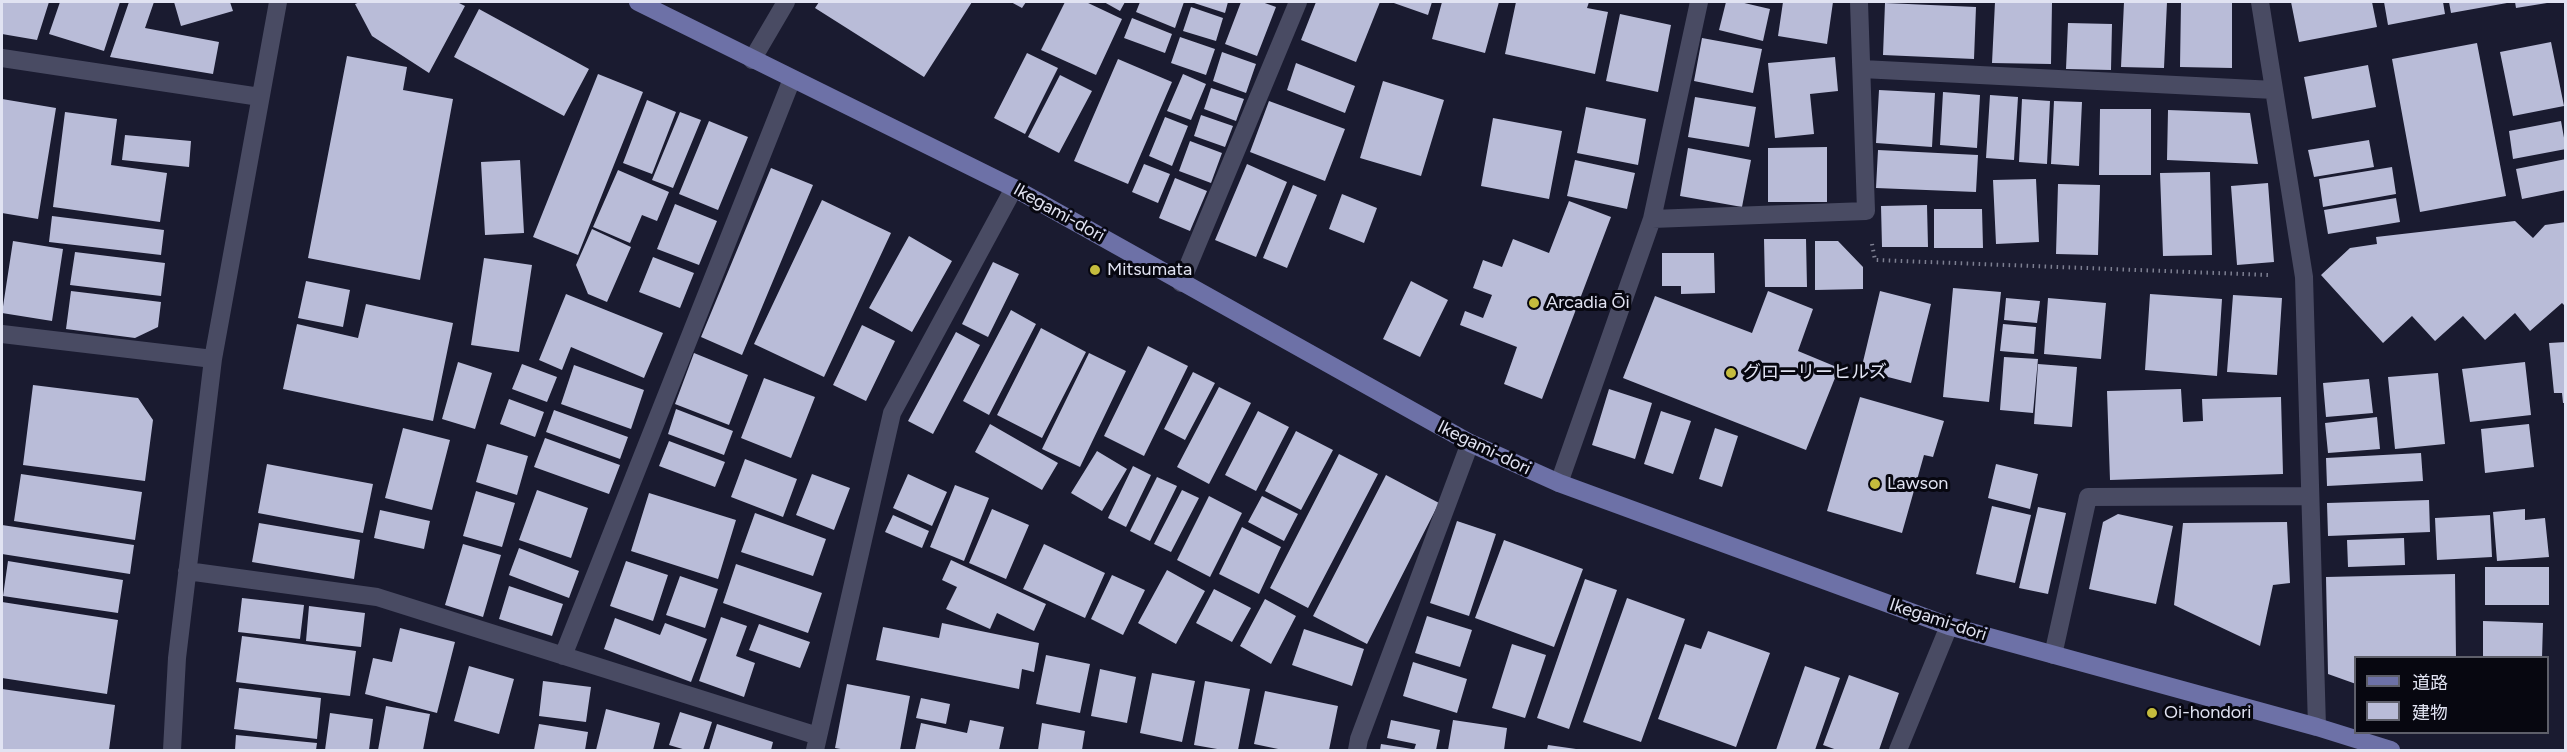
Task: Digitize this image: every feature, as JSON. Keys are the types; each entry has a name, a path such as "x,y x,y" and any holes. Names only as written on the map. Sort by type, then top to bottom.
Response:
{"main road":[{"name":"Ikegami-dori","path":"639,2 1014,188 1470,443 1559,483 1949,626 2317,727 2391,750"}],"street":[{"path":"172,750 177,658 213,359 278,2"},
{"path":"752,60 786,2"},
{"path":"1181,283 1298,2"},
{"path":"1559,483 1652,219 1699,2"},
{"path":"1652,219 1866,211 1859,2"},
{"path":"2260,2 2304,277 2317,727"},
{"path":"2,58 260,97"},
{"path":"1862,69 2274,90"},
{"path":"564,656 792,79"},
{"path":"187,571 377,597 564,656 816,743 892,413 1014,188"},
{"path":"2,337 213,359"},
{"path":"1357,750 1359,739 1470,443"},
{"path":"2053,655 2088,497 2309,496"},
{"path":"1898,750 1949,626"}],"path":[{"path":"1866,211 1875,260 2304,277"}],"building":[{"path":"2,2 49,2 37,40 2,34"},
{"path":"60,2 120,2 104,51 49,34"},
{"path":"129,2 154,2 145,28 219,42 213,74 110,57"},
{"path":"174,2 230,2 233,11 181,26"},
{"path":"360,2 457,2 465,6 429,73 372,36 355,4"},
{"path":"819,2 972,2 924,77 815,8"},
{"path":"1011,2 1026,2 1022,8"},
{"path":"1065,2 1086,2 1122,19 1096,75 1041,50"},
{"path":"1104,2 1125,2 1120,11"},
{"path":"1140,2 1184,2 1175,28 1136,12"},
{"path":"1191,2 1228,2 1225,13"},
{"path":"1241,2 1262,2 1276,7 1257,56 1225,44"},
{"path":"1316,2 1380,2 1356,62 1301,40"},
{"path":"1391,2 1432,2 1428,15"},
{"path":"1442,2 1499,2 1485,53 1432,39"},
{"path":"1516,2 1589,2 1587,8 1608,12 1595,74 1505,54"},
{"path":"1726,2 1740,2 1770,9 1763,41 1719,30"},
{"path":"1783,2 1833,2 1827,44 1778,36"},
{"path":"1995,2 2052,2 2051,64 1992,63"},
{"path":"2124,2 2167,2 2164,68 2121,67"},
{"path":"2181,2 2232,2 2232,68 2180,67"},
{"path":"2291,2 2372,2 2377,27 2299,42"},
{"path":"2384,2 2443,2 2445,14 2388,25"},
{"path":"2449,2 2507,2 2507,3 2451,13"},
{"path":"2515,2 2546,2 2547,3 2516,8"},
{"path":"1885,3 1976,7 1974,59 1883,55"},
{"path":"1191,7 1223,18 1216,41 1183,31"},
{"path":"479,9 589,69 564,116 454,57"},
{"path":"1620,14 1671,25 1658,92 1606,81"},
{"path":"1132,18 1172,34 1165,53 1124,38"},
{"path":"2068,23 2112,24 2111,70 2066,69"},
{"path":"1180,37 1215,49 1206,75 1171,63"},
{"path":"1702,38 1762,49 1753,93 1694,81"},
{"path":"2551,42 2564,106 2513,116 2500,52"},
{"path":"2477,43 2506,196 2420,212 2392,59"},
{"path":"1222,52 1256,64 1246,93 1213,81"},
{"path":"1027,53 1058,68 1025,134 994,118"},
{"path":"347,56 407,67 403,90 453,99 420,280 308,258"},
{"path":"1835,57 1838,91 1810,94 1814,134 1775,138 1768,63"},
{"path":"1118,59 1172,82 1128,184 1074,161"},
{"path":"1296,63 1355,86 1345,113 1287,90"},
{"path":"2368,65 2376,107 2312,119 2304,77"},
{"path":"598,74 643,92 578,255 533,237"},
{"path":"1183,74 1206,84 1191,120 1167,111"},
{"path":"1060,75 1092,91 1059,153 1028,137"},
{"path":"1383,81 1444,100 1421,176 1360,158"},
{"path":"1211,88 1244,99 1236,121 1204,109"},
{"path":"1879,90 1935,93 1932,147 1876,143"},
{"path":"1943,92 1980,95 1977,148 1940,145"},
{"path":"1990,95 2018,97 2014,160 1986,158"},
{"path":"1695,97 1756,107 1749,147 1688,137"},
{"path":"2,99 56,108 38,219 2,213"},
{"path":"2022,99 2050,101 2047,164 2019,162"},
{"path":"647,100 676,112 652,174 623,163"},
{"path":"1269,101 1345,129 1325,181 1250,152"},
{"path":"2054,101 2082,102 2079,166 2051,164"},
{"path":"1586,107 1646,119 1638,165 1577,153"},
{"path":"2100,109 2151,109 2151,175 2099,175"},
{"path":"2168,110 2250,113 2258,164 2167,160"},
{"path":"65,112 117,119 111,165 167,173 160,222 53,207"},
{"path":"680,112 701,120 673,188 652,180"},
{"path":"1201,115 1233,126 1225,147 1194,136"},
{"path":"1165,117 1188,126 1172,166 1149,156"},
{"path":"1493,118 1562,131 1549,199 1481,186"},
{"path":"709,121 748,137 718,210 679,194"},
{"path":"2561,121 2566,149 2513,159 2509,131"},
{"path":"125,135 191,141 189,167 122,160"},
{"path":"2369,140 2374,167 2314,177 2308,150"},
{"path":"1190,141 1222,153 1211,183 1179,171"},
{"path":"1827,147 1827,202 1768,202 1768,148"},
{"path":"1688,148 1751,160 1742,207 1680,196"},
{"path":"1878,150 1978,155 1976,192 1876,188"},
{"path":"2566,159 2566,190 2522,199 2516,169"},
{"path":"520,160 524,233 485,235 481,162"},
{"path":"1575,160 1635,173 1627,209 1567,196"},
{"path":"1144,164 1170,174 1158,203 1132,192"},
{"path":"1247,164 1287,182 1256,257 1215,240"},
{"path":"2392,167 2396,194 2323,207 2319,179"},
{"path":"771,168 813,185 742,355 701,337"},
{"path":"618,170 669,192 657,221 642,215 630,243 593,227"},
{"path":"2210,172 2212,255 2163,256 2160,173"},
{"path":"1175,178 1207,191 1190,231 1159,218"},
{"path":"2036,179 2039,242 1996,244 1993,180"},
{"path":"2268,183 2274,262 2237,265 2231,186"},
{"path":"2058,184 2100,185 2098,255 2056,254"},
{"path":"1293,185 1317,195 1287,268 1263,258"},
{"path":"1342,194 1377,208 1364,243 1329,229"},
{"path":"2396,198 2400,222 2328,234 2324,210"},
{"path":"822,200 891,233 824,377 754,344"},
{"name":"Arcadia Ōi","path":"1569,201 1611,217 1542,399 1504,384 1517,347 1460,325 1465,311 1483,318 1492,295 1473,288 1483,260 1502,267 1513,239 1549,253"},
{"path":"675,204 717,221 699,265 657,249"},
{"path":"1927,205 1928,247 1882,247 1881,206"},
{"path":"1934,209 1982,209 1983,248 1934,248"},
{"path":"52,216 164,230 161,255 49,242"},
{"path":"2515,221 2533,238 2545,225 2566,222 2566,307 2562,303 2530,331 2515,313 2485,340 2463,316 2435,341 2412,316 2383,343 2321,275 2350,248 2377,244 2376,237"},
{"path":"592,229 631,247 607,302 588,294 576,265"},
{"path":"909,236 952,261 912,332 869,308"},
{"path":"1764,239 1806,239 1807,287 1765,287"},
{"path":"13,241 63,249 52,321 2,313"},
{"path":"1815,241 1838,241 1863,267 1863,289 1815,290"},
{"path":"75,252 165,263 161,296 70,285"},
{"path":"1662,253 1714,253 1715,293 1681,294 1681,286 1662,286"},
{"path":"653,257 694,273 680,308 639,292"},
{"path":"484,258 532,265 519,352 471,345"},
{"path":"993,262 1019,274 988,337 962,324"},
{"path":"306,281 350,290 343,327 298,318"},
{"path":"1411,281 1448,300 1420,357 1383,339"},
{"path":"1953,288 2001,292 1989,402 1943,397"},
{"path":"71,291 161,302 158,327 135,338 66,329"},
{"name":"グローリーヒルズ","path":"1768,291 1813,309 1798,351 1839,368 1806,450 1623,378 1655,296 1752,333"},
{"path":"1880,291 1931,304 1911,383 1861,370"},
{"path":"566,294 663,333 644,378 571,347 562,370 539,360"},
{"path":"2150,294 2222,299 2217,376 2145,370"},
{"path":"2233,295 2282,298 2277,375 2227,372"},
{"path":"2006,298 2040,301 2037,323 2004,320"},
{"path":"2048,298 2106,303 2101,359 2044,354"},
{"path":"366,304 453,323 433,421 283,389 297,324 358,338"},
{"path":"1011,310 1036,324 989,415 963,401"},
{"path":"2003,324 2036,327 2034,354 2000,351"},
{"path":"862,325 895,341 866,401 833,385"},
{"path":"1041,328 1086,352 1042,438 997,415"},
{"path":"956,332 980,345 933,434 908,421"},
{"path":"2566,342 2566,403 2563,403 2562,393 2554,393 2549,343"},
{"path":"1148,346 1188,366 1144,456 1104,436"},
{"path":"694,353 748,375 729,425 675,404"},
{"path":"1089,353 1126,371 1080,467 1042,449"},
{"path":"2004,357 2038,359 2033,413 2000,410"},
{"path":"458,362 492,373 475,429 442,419"},
{"path":"2525,362 2531,415 2470,422 2462,369"},
{"path":"522,364 557,377 547,402 512,389"},
{"path":"2038,364 2077,367 2072,427 2034,424"},
{"path":"574,365 644,390 631,429 561,404"},
{"path":"1193,372 1215,383 1185,440 1164,429"},
{"path":"2438,373 2445,444 2395,449 2388,377"},
{"path":"764,378 815,397 791,458 741,438"},
{"path":"2369,379 2373,413 2326,417 2323,383"},
{"path":"33,385 138,398 153,420 145,481 23,465"},
{"path":"1219,387 1251,403 1209,484 1177,467"},
{"path":"1609,389 1652,403 1635,459 1592,445"},
{"path":"2181,389 2183,422 2203,421 2202,399 2281,397 2283,474 2110,480 2107,391"},
{"name":"Lawson","path":"1860,397 1944,421 1933,457 1924,455 1902,533 1827,511"},
{"path":"509,399 544,412 535,437 500,424"},
{"path":"676,409 733,431 724,455 668,434"},
{"path":"554,410 628,437 620,459 546,432"},
{"path":"1258,411 1289,427 1256,491 1225,475"},
{"path":"1661,411 1691,421 1673,474 1644,464"},
{"path":"2377,417 2380,449 2328,453 2325,423"},
{"path":"990,424 1058,463 1042,490 975,452"},
{"path":"2529,424 2534,467 2485,473 2481,429"},
{"path":"403,428 450,440 432,510 385,498"},
{"path":"1715,428 1738,436 1722,487 1699,479"},
{"path":"1296,431 1333,450 1301,510 1265,491"},
{"path":"545,438 620,465 609,494 534,467"},
{"path":"669,441 725,462 715,487 659,466"},
{"path":"487,444 528,456 517,495 476,482"},
{"path":"1097,451 1127,469 1102,511 1071,493"},
{"path":"2421,453 2423,481 2327,486 2326,458"},
{"path":"1339,454 1378,474 1308,608 1270,588"},
{"path":"745,459 797,479 783,517 731,497"},
{"path":"267,464 373,484 363,533 258,513"},
{"path":"1996,464 2038,474 2030,509 1988,498"},
{"path":"1133,466 1151,475 1126,527 1108,518"},
{"path":"21,474 142,492 135,540 14,521"},
{"path":"812,474 850,488 834,530 796,515"},
{"path":"908,474 947,492 932,526 893,508"},
{"path":"1386,475 1439,503 1367,644 1313,616"},
{"path":"1157,477 1177,486 1150,541 1130,531"},
{"path":"955,485 989,498 964,561 930,547"},
{"path":"537,490 588,508 571,558 519,540"},
{"path":"1182,490 1199,498 1171,552 1154,544"},
{"path":"476,491 515,503 502,547 463,536"},
{"path":"649,493 736,520 718,579 631,551"},
{"path":"1209,496 1242,513 1210,577 1177,560"},
{"path":"1262,496 1298,514 1284,541 1248,522"},
{"path":"2429,500 2430,532 2328,536 2327,503"},
{"path":"1992,506 2031,515 2015,583 1976,574"},
{"path":"2038,507 2066,513 2048,594 2019,588"},
{"path":"992,509 1029,525 1006,579 969,563"},
{"path":"2525,509 2525,520 2545,518 2549,557 2497,561 2493,512"},
{"path":"380,510 430,521 424,549 374,538"},
{"path":"755,513 826,539 813,576 741,552"},
{"path":"2118,514 2173,526 2156,604 2089,589 2103,522"},
{"path":"893,515 929,531 922,548 885,532"},
{"path":"2490,515 2492,557 2437,560 2435,518"},
{"path":"1457,521 1496,534 1469,616 1430,603"},
{"path":"2287,522 2290,583 2273,585 2260,646 2174,605 2183,523"},
{"path":"259,523 360,540 354,579 252,562"},
{"path":"2,525 134,545 130,574 2,554"},
{"path":"1242,527 1281,547 1259,594 1219,574"},
{"path":"2404,538 2405,565 2348,567 2347,540"},
{"path":"1504,540 1583,569 1554,647 1475,618"},
{"path":"463,544 501,555 483,617 445,605"},
{"path":"1044,544 1105,573 1085,618 1023,589"},
{"path":"519,548 579,571 569,598 509,575"},
{"path":"951,560 1046,604 1034,631 997,613 990,629 946,609 957,587 942,580"},
{"path":"8,561 123,580 118,613 3,596"},
{"path":"626,561 668,575 653,621 610,606"},
{"path":"736,564 822,593 808,633 723,603"},
{"path":"2485,567 2549,567 2549,605 2485,605"},
{"path":"1167,570 1205,591 1176,644 1138,623"},
{"path":"2455,574 2456,656 2354,656 2354,683 2328,674 2326,577"},
{"path":"1112,575 1145,590 1123,635 1091,619"},
{"path":"680,576 718,589 705,628 666,615"},
{"path":"1585,579 1617,590 1569,729 1537,718"},
{"path":"509,586 563,604 552,636 499,619"},
{"path":"1214,589 1251,608 1232,642 1196,623"},
{"path":"242,598 304,605 300,639 238,632"},
{"path":"1627,598 1685,619 1641,742 1583,722"},
{"path":"1265,599 1296,616 1271,664 1240,646"},
{"path":"2,602 118,620 107,694 2,678"},
{"path":"309,606 365,613 361,647 306,641"},
{"path":"1427,616 1472,630 1460,667 1415,653"},
{"path":"721,617 747,626 736,656 755,663 744,697 699,681"},
{"path":"615,618 660,635 665,623 707,639 691,682 604,649"},
{"path":"2483,621 2543,623 2542,656 2483,656"},
{"path":"942,623 1039,643 1034,672 1022,669 1019,689 876,660 883,627 939,638"},
{"path":"759,624 810,642 800,668 749,650"},
{"path":"400,628 455,642 437,713 365,694 373,658 392,662"},
{"path":"1304,629 1364,649 1352,686 1292,665"},
{"path":"1708,631 1770,653 1736,747 1658,719 1685,644 1701,649"},
{"path":"242,636 356,651 350,696 236,682"},
{"path":"1512,644 1546,655 1525,718 1492,708"},
{"path":"1046,655 1090,664 1080,713 1036,704"},
{"path":"1413,662 1467,679 1457,713 1403,696"},
{"path":"469,666 514,679 499,734 454,721"},
{"path":"1805,666 1840,678 1815,750 1776,750"},
{"path":"1100,669 1136,677 1127,723 1091,716"},
{"path":"1152,673 1195,681 1182,742 1140,733"},
{"path":"1849,675 1899,693 1879,750 1837,750 1823,745"},
{"path":"543,681 591,687 586,722 539,716"},
{"path":"1205,681 1250,689 1238,750 1194,745"},
{"path":"847,684 910,696 900,750 835,748"},
{"path":"239,688 321,698 317,739 234,729"},
{"path":"2,689 115,705 109,750 2,750"},
{"path":"1265,691 1338,706 1329,750 1283,750 1254,744"},
{"path":"921,698 950,704 946,724 916,718"},
{"path":"386,706 430,714 423,750 378,750"},
{"path":"606,709 660,723 653,750 596,750"},
{"path":"680,712 712,722 703,750 686,750 669,745"},
{"path":"330,713 373,719 369,750 325,750"},
{"path":"970,720 1004,727 999,750 915,750 921,723 967,733"},
{"path":"1391,720 1440,730 1436,750 1414,750 1416,744 1387,738"},
{"path":"1453,720 1507,728 1504,750 1448,750"},
{"path":"1042,723 1085,731 1082,750 1038,750"},
{"path":"539,724 588,732 585,750 534,750"},
{"path":"717,724 773,742 771,750 709,750"},
{"path":"236,735 317,743 316,750 235,750"},
{"path":"1381,744 1412,749 1380,750"},
{"path":"1548,745 1576,749 1576,750 1547,750"}],"place":[{"name":"Mitsumata","path":"1095,270"},
{"name":"Arcadia Ōi","path":"1534,303"},
{"name":"グローリーヒルズ","path":"1731,373"},
{"name":"Lawson","path":"1875,484"},
{"name":"Oi-hondori","path":"2152,713"}]}
